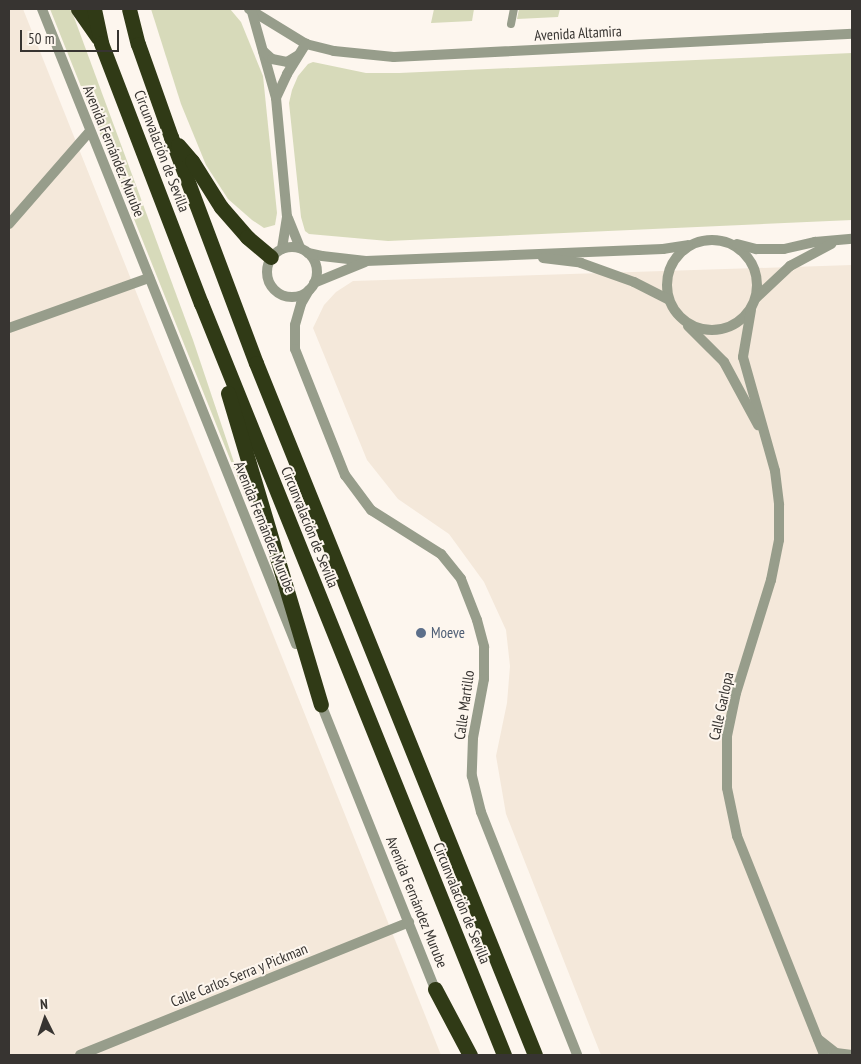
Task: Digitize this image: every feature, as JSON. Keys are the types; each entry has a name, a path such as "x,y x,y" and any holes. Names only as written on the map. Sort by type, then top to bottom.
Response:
{"highway":[{"path":"78,9 101,43"},
{"name":"Circunvalación de Sevilla","path":"94,9 101,43 201,303 504,1055"},
{"name":"Circunvalación de Sevilla","path":"129,9 138,44 171,137 256,362 535,1055"},
{"path":"171,137 192,161 221,207 247,237 276,253"},
{"path":"201,303 321,704"},
{"path":"435,989 470,1055"}],"street":[{"name":"Avenida Fernández Murube","path":"42,9 462,1055"},
{"path":"511,24 514,9"},
{"path":"250,11 304,49"},
{"path":"250,11 276,98 288,217 304,250 316,268 312,287"},
{"name":"Avenida Altamira","path":"304,49 394,57 852,34"},
{"path":"263,51 272,59 288,62 304,49"},
{"path":"276,98 287,74 304,49"},
{"path":"9,224 90,131"},
{"path":"288,217 276,253 266,274 273,289 284,296 293,297 366,261"},
{"path":"276,253 290,247 322,256 366,261 512,254 663,250 712,238 756,249 784,249 852,239"},
{"path":"756,298 790,266 815,251 841,240"},
{"path":"512,254 581,263 634,282 667,299 685,323 706,331 733,326 751,310 756,298 757,274 746,254 728,242"},
{"path":"667,299 668,267 688,245"},
{"path":"9,328 149,278"},
{"name":"Calle Martillo","path":"312,287 301,304 296,325 295,349 345,475 371,510 440,554 461,579 477,620 484,647 484,679 474,738 472,776 482,812 577,1055"},
{"name":"Calle Garlopa","path":"751,310 743,357 775,471 780,505 779,540 771,580 736,693 727,736 727,788 737,836 824,1055"},
{"name":"Calle Garlopa","path":"685,323 724,362 767,442"},
{"name":"Calle Carlos Serra y Pickman","path":"80,1055 409,922"},
{"path":"817,1039 836,1052 852,1055"}],"shaded area":[{"path":"9,9 23,9 441,1055 9,1055"},
{"path":"852,265 852,1055 601,1055 506,814 496,756 507,703 510,666 506,630 484,582 449,534 398,499 367,460 313,328 324,305 336,292 353,281"}],"green space":[{"path":"50,9 71,9 193,340 248,504"},
{"path":"151,9 230,9 241,22 263,76 277,213 275,225 264,228 252,220 228,199 206,165 181,104"},
{"path":"434,9 474,9 472,21 431,23"},
{"path":"519,9 560,9 558,17 517,19"},
{"path":"852,53 852,220 388,241 309,234 305,231 301,217 289,103 298,76 308,64 313,62 366,73 399,73"}],"place":[{"name":"Moeve","path":"421,633"}]}
